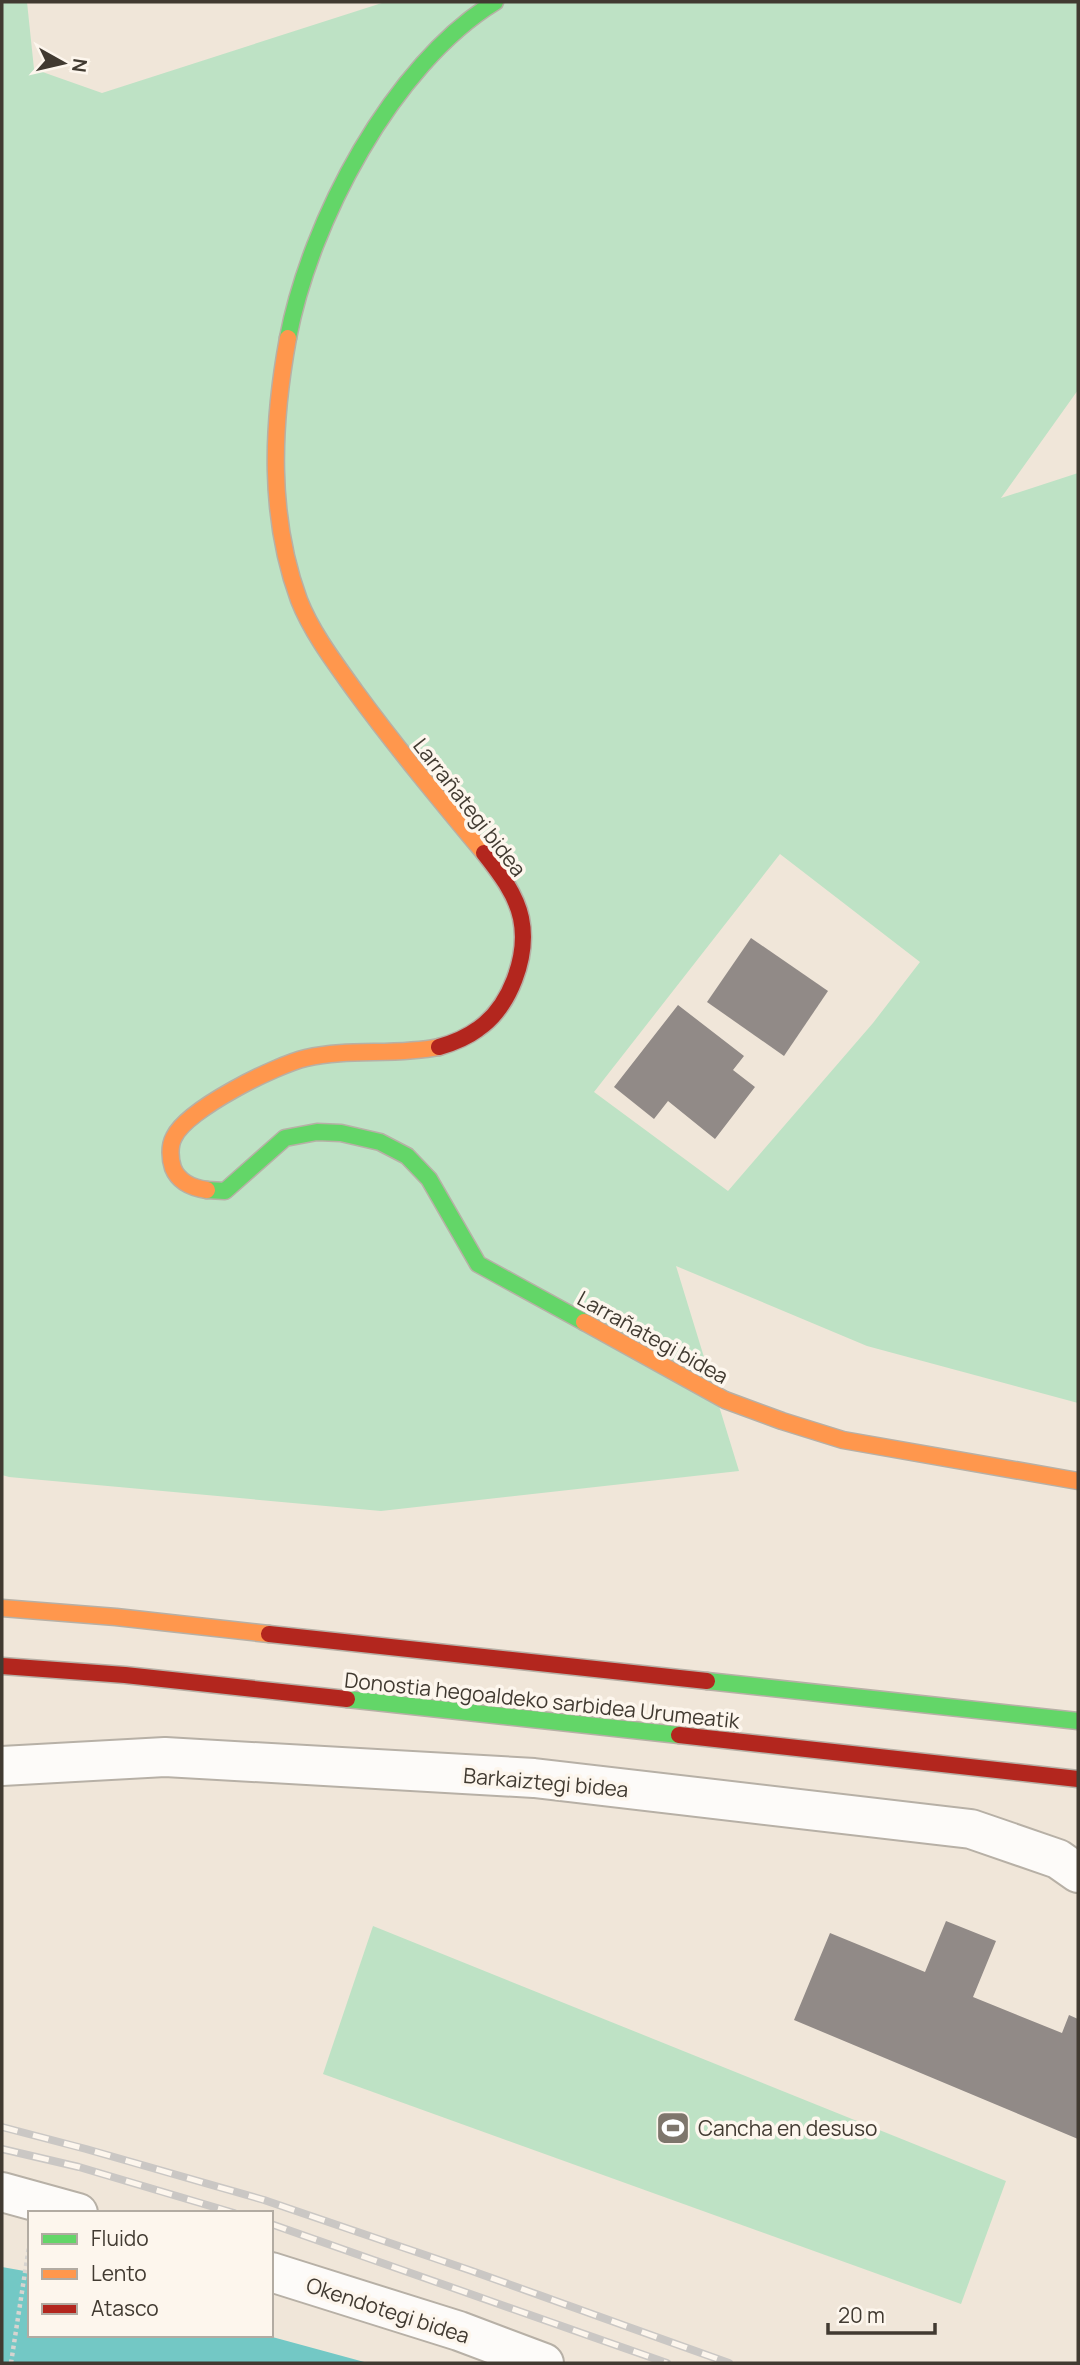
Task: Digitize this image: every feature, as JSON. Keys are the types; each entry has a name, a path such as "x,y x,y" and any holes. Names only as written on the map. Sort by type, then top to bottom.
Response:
{"main road":[{"name":"Larrañategi bidea","path":"495,2 460,25 425,59 352,166 318,237 291,320 279,404 274,481 283,551 300,603 331,656 365,704 500,874 518,905 523,925 521,953 514,980 484,1025 463,1039 438,1048 405,1052 305,1058 281,1066 220,1098 189,1118 173,1135 170,1161 180,1180 198,1190 225,1191 285,1138 317,1132 341,1133 380,1142 407,1156 429,1179 478,1264 725,1401 843,1440 1078,1481"},
{"name":"Donostia hegoaldeko sarbidea Urumeatik","path":"2,1608 130,1619 1078,1721"},
{"name":"Donostia hegoaldeko sarbidea Urumeatik","path":"2,1667 125,1675 1078,1779"}],"street":[{"name":"Barkaiztegi bidea","path":"2,1766 165,1756 534,1778 971,1829 1058,1859 1078,1873"},
{"path":"2,2192 71,2211"},
{"name":"Okendotegi bidea","path":"273,2273 459,2331 544,2363"}],"path":[{"path":"11,2363 28,2253"}],"green space":[{"path":"2,2 27,2 34,69 102,93 385,2 1078,2 1078,390 1001,498 1078,473 1078,1403 867,1346 676,1266 739,1471 381,1511 2,1475","holes":["780,854 920,962 873,1023 728,1191 594,1092"]},
{"name":"Cancha en desuso","path":"373,1926 1006,2181 961,2304 323,2074"}],"water":[{"path":"2,2267 28,2272 28,2337 272,2337 368,2363 2,2363"}],"building":[{"path":"751,938 828,991 784,1056 707,1002"},
{"path":"678,1005 744,1056 733,1070 755,1087 715,1139 668,1101 654,1119 614,1087"},
{"path":"946,1921 996,1941 973,1997 1062,2033 1069,2015 1078,2019 1078,2139 794,2020 830,1933 925,1972"}],"railway":[{"path":"2,2127 264,2200 729,2363"},
{"path":"2,2149 79,2167 227,2211"},
{"path":"273,2225 667,2363"}],"traffic: fast":[{"path":"288,338 315,245 361,150 390,105 422,65 457,30 495,2"},
{"path":"207,1190 225,1191 285,1138 317,1132 341,1133 380,1142 407,1156 429,1179 478,1264 584,1322"},
{"path":"707,1681 1078,1721"},
{"path":"347,1699 679,1735"}],"traffic: slow":[{"path":"288,338 279,404 276,470 282,536 299,600 317,636 355,691 484,853"},
{"path":"207,1190 192,1186 179,1177 172,1164 171,1148 172,1141 182,1126 214,1102 254,1079 306,1058 339,1053 439,1047"},
{"path":"584,1322 725,1400 782,1421 843,1440 1078,1481"},
{"path":"2,1608 269,1634"}],"traffic: jam":[{"path":"439,1047 469,1035 489,1019 508,994 519,964 523,933 519,909 506,884 484,853"},
{"path":"269,1634 707,1681"},
{"path":"2,1666 125,1675 347,1699"},
{"path":"679,1735 1078,1779"}],"place":[{"name":"Cancha en desuso","path":"673,2128"}]}
